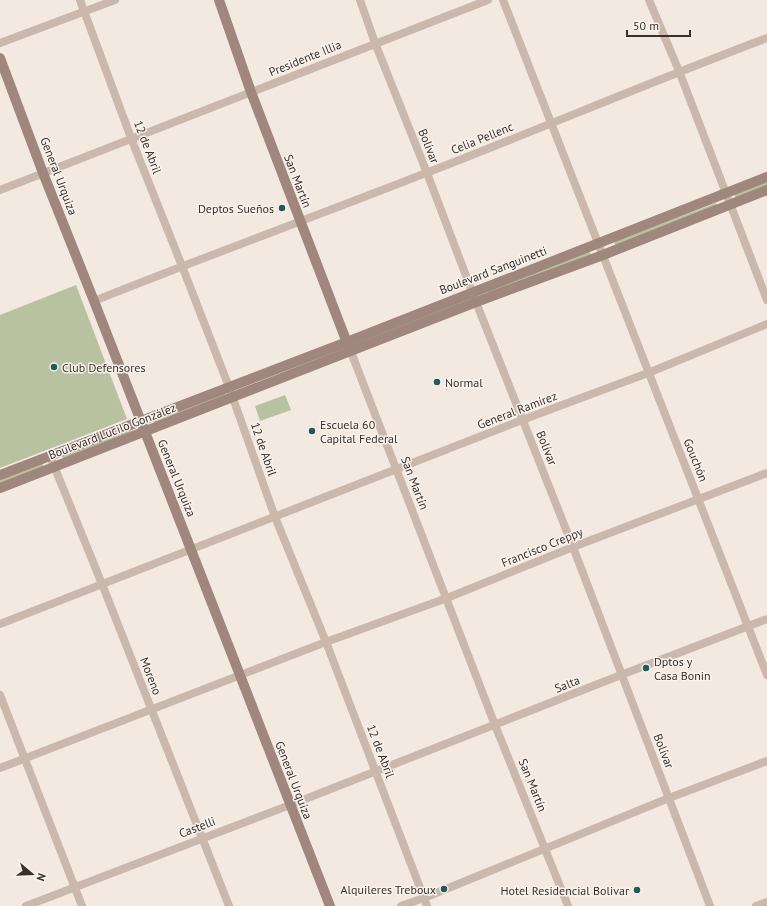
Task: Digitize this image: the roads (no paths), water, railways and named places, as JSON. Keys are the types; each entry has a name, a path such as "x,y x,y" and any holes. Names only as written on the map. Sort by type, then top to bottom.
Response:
{"main road":[{"name":"San Martín","path":"219,0 251,92 299,221 351,352"},
{"name":"General Urquiza","path":"0,58 43,173 330,906"},
{"name":"Boulevard Sanguinetti","path":"232,397 351,352 598,243 767,177"},
{"name":"Boulevard Sanguinetti","path":"228,387 347,342 474,297 602,255 767,190"},
{"name":"Boulevard Lucilo González","path":"0,475 228,387"},
{"name":"Boulevard Lucilo González","path":"0,488 232,397"}],"street":[{"name":"12 de Abril","path":"80,0 131,138 232,397 275,517 326,642 425,902"},
{"path":"0,43 115,0"},
{"name":"Bolívar","path":"360,0 375,43 573,547 710,906"},
{"name":"Presidente Illia","path":"0,190 488,0"},
{"name":"Gouchón","path":"503,0 767,675"},
{"path":"649,0 679,71 767,300"},
{"name":"Celia Pellenc","path":"94,301 427,173 679,71 767,38"},
{"name":"General Ramírez","path":"0,624 522,420 648,373 767,324"},
{"name":"San Martín","path":"351,352 494,725 568,906"},
{"name":"Moreno","path":"50,456 229,906"},
{"name":"Francisco Creppy","path":"0,768 326,642 446,598 573,547 767,473"},
{"name":"Salta","path":"376,771 767,619"},
{"path":"0,695 82,906"},
{"path":"401,906 425,902 545,849 669,798 767,761"},
{"name":"Castelli","path":"26,906 376,771"},
{"path":"756,906 767,902"}],"place":[{"name":"Deptos Sueños","path":"282,208"},
{"name":"Club Defensores","path":"54,367"},
{"name":"Normal","path":"437,382"},
{"name":"Escuela 60 Capital Federal","path":"312,431"},
{"name":"Dptos y Casa Bonin","path":"646,668"},
{"name":"Alquileres Treboux","path":"444,889"},
{"name":"Hotel Residencial Bolivar","path":"637,890"}]}
